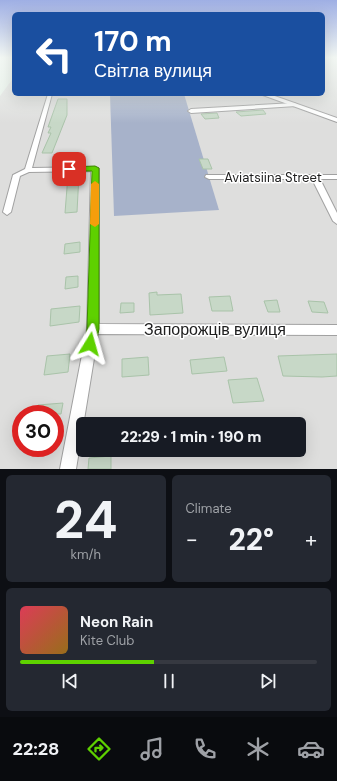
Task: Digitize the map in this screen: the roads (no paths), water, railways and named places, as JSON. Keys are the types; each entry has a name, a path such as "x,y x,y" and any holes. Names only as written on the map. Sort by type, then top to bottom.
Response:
{"street":[{"path":"28,170 49,96"},
{"path":"268,96 337,120"},
{"path":"191,111 294,105"},
{"path":"7,212 17,175 28,170 95,168 93,329 68,469"},
{"name":"Aviatsiina Street","path":"209,177 337,177"},
{"path":"315,177 337,221"},
{"name":"Запорожців вулиця","path":"93,329 337,330"}]}
